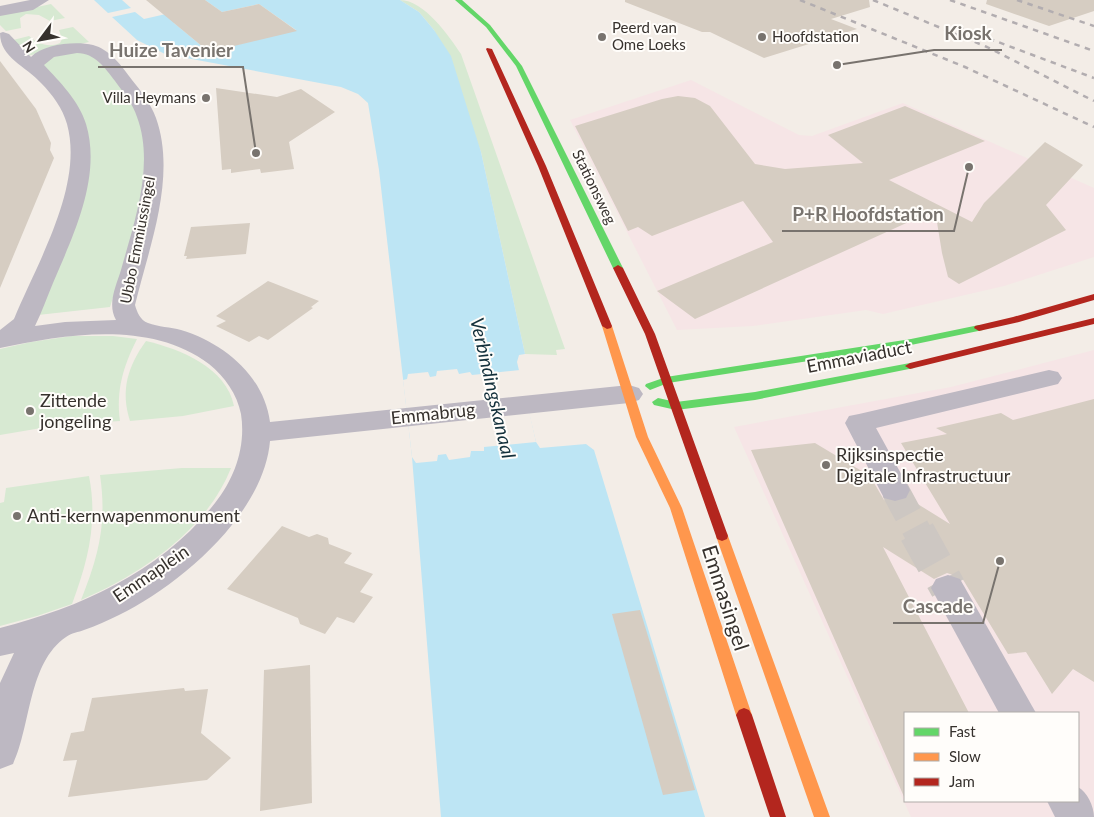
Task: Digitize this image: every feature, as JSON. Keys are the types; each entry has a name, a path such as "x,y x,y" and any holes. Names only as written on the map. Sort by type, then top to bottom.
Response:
{"main road":[{"path":"445,0 475,27 502,74 638,397"},
{"name":"Stationsweg","path":"458,0 488,26 524,75 650,334 676,406"},
{"name":"Emmaviaduct","path":"666,380 911,342 1015,320 1094,297"},
{"name":"Emmaviaduct","path":"638,397 676,406 755,396 928,362 1094,320"},
{"name":"Emmabrug","path":"638,397 666,380"},
{"name":"Emmasingel","path":"638,397 642,438 676,508 778,817"},
{"name":"Emmasingel","path":"676,406 822,817"}],"street":[{"path":"0,11 28,7 42,0"},
{"path":"2,37 21,59 35,66 65,100 76,120 80,144 80,165 76,189 26,319 22,326 2,340"},
{"name":"Ubbo Emmiussingel","path":"35,66 40,58 58,51 82,49 96,52 139,99 148,118 152,141 153,165 149,195 123,305 127,318 138,329"},
{"name":"Emmaplein","path":"0,642 55,626 126,594 164,570 195,544 221,516 247,476 256,433 252,403 242,383 228,366 209,352 186,341 138,329 84,327 42,331 2,340"},
{"path":"894,490 859,423 1049,378"},
{"name":"Emmabrug","path":"256,433 527,405 638,397"},
{"path":"948,588 1017,712"},
{"path":"0,752 23,666 32,650 55,626"},
{"path":"1068,802 1076,817"}],"shaded area":[{"path":"691,80 799,135 812,136 903,103 1094,188 1094,257 1004,286 883,314 866,310 753,326 677,330 570,120"},
{"path":"1094,350 1094,817 911,817 904,802 1079,802 1079,712 904,712 904,802 734,427 951,387"}],"green space":[{"path":"400,0 418,6 427,12 443,29 461,54 565,349 556,350 557,355 525,354 481,152 434,30 419,12"},
{"path":"51,4 65,18 50,21 39,15 26,14 20,18 21,28 6,31 0,25 0,15"},
{"path":"73,27 89,42 27,56 13,40 29,36 36,41 52,45 60,43 62,39 59,30"},
{"path":"73,52 91,54 120,85 138,112 142,120 146,141 144,189 132,239 110,307 38,315 88,164 43,64 50,58"},
{"path":"72,336 113,336 137,339 124,369 119,399 120,421 59,425 0,435 0,349"},
{"path":"146,341 187,355 212,370 229,392 234,406 183,416 130,421 127,410 126,389 130,369"},
{"path":"182,468 231,468 220,491 205,512 169,548 126,577 81,600 93,568 100,539 103,508 100,475"},
{"path":"89,476 92,493 90,541 83,572 72,604 0,626 0,503 4,502 6,488"}],"water":[{"path":"94,0 122,0 131,8 108,13"},
{"name":"Verbindingskanaal","path":"205,0 400,0 419,12 434,30 451,56 481,152 525,354 519,355 517,362 536,442 540,448 586,444 594,450 705,817 441,817 412,457 379,170 368,103 358,94 341,87 165,54 137,40 112,17 135,12 144,19 179,11 174,23 209,52 296,30 259,4 222,12"}],"pier":[{"path":"457,369 459,374 470,372 472,375 520,370 536,442 484,447 484,451 471,451 470,457 449,460 446,454 438,455 437,461 416,463 412,457 403,380 407,379 408,374 428,372 430,377 436,376 437,371"}],"building":[{"path":"146,0 205,0 222,12 259,4 297,31 209,52"},
{"path":"625,0 869,0 870,7 831,19 857,29 764,58 710,32 702,32 625,2"},
{"path":"987,0 1094,0 1094,11 1049,26 986,4"},
{"path":"0,61 36,109 51,143 50,150 54,158 0,288"},
{"path":"216,88 277,97 301,89 335,112 289,142 294,169 261,173 260,169 231,173 231,169 222,170"},
{"path":"678,96 695,98 710,106 755,164 785,169 863,163 828,135 905,106 985,141 889,180 972,222 984,203 1045,142 1083,165 1046,205 1066,230 959,284 948,277 935,210 695,319 657,291 773,242 743,201 652,236 638,227 628,231 575,126 662,99"},
{"path":"250,223 246,254 186,259 187,256 184,256 191,227"},
{"path":"268,281 319,301 311,307 313,308 268,340 259,336 249,342 216,326 226,321 216,316"},
{"path":"1094,399 1094,682 1073,669 1052,694 1026,652 1008,654 962,578 947,573 934,579 883,547 968,712 904,712 904,797 751,450 815,443 870,476 884,500 895,503 908,498 950,524 901,443 947,434 936,428 1001,413 1013,420"},
{"path":"282,526 309,537 317,534 328,538 329,544 352,553 344,563 373,574 360,592 373,597 354,623 337,617 325,634 300,624 298,618 227,589"},
{"path":"640,610 695,790 663,795 612,614"},
{"path":"310,665 312,803 260,811 264,670"},
{"path":"184,688 185,691 208,689 201,733 231,758 207,780 68,797 77,760 63,761 71,733 84,731 92,698"}],"tunnel":[{"path":"895,490 918,533"},
{"path":"917,532 948,588"}],"railway":[{"path":"800,0 965,67 1094,127"},
{"path":"873,0 987,47 1094,101"},
{"path":"950,0 1094,51"},
{"path":"1017,0 1094,26"},
{"path":"958,27 1094,78"}],"traffic: fast":[{"path":"458,0 488,26 519,66 618,268"},
{"path":"650,386 666,380 911,342 979,328"},
{"path":"658,402 676,406 755,396 910,366"}],"traffic: slow":[{"path":"607,326 642,437 676,508 744,715"},
{"path":"722,536 822,817"}],"traffic: jam":[{"path":"489,49 542,166 607,326"},
{"path":"618,268 650,334 722,536"},
{"path":"979,328 1015,320 1094,297"},
{"path":"910,366 1094,321"},
{"path":"744,715 778,817"}],"place":[{"name":"Peerd van Ome Loeks","path":"602,37"},
{"name":"Hoofdstation","path":"762,37"},
{"name":"Kiosk","path":"837,65"},
{"name":"Villa Heymans","path":"206,98"},
{"name":"Huize Tavenier","path":"256,153"},
{"name":"P+R Hoofdstation","path":"969,167"},
{"name":"Zittende jongeling","path":"30,411"},
{"name":"Rijksinspectie Digitale Infrastructuur","path":"826,465"},
{"name":"Anti-kernwapenmonument","path":"17,516"},
{"name":"Cascade","path":"1000,561"}]}
